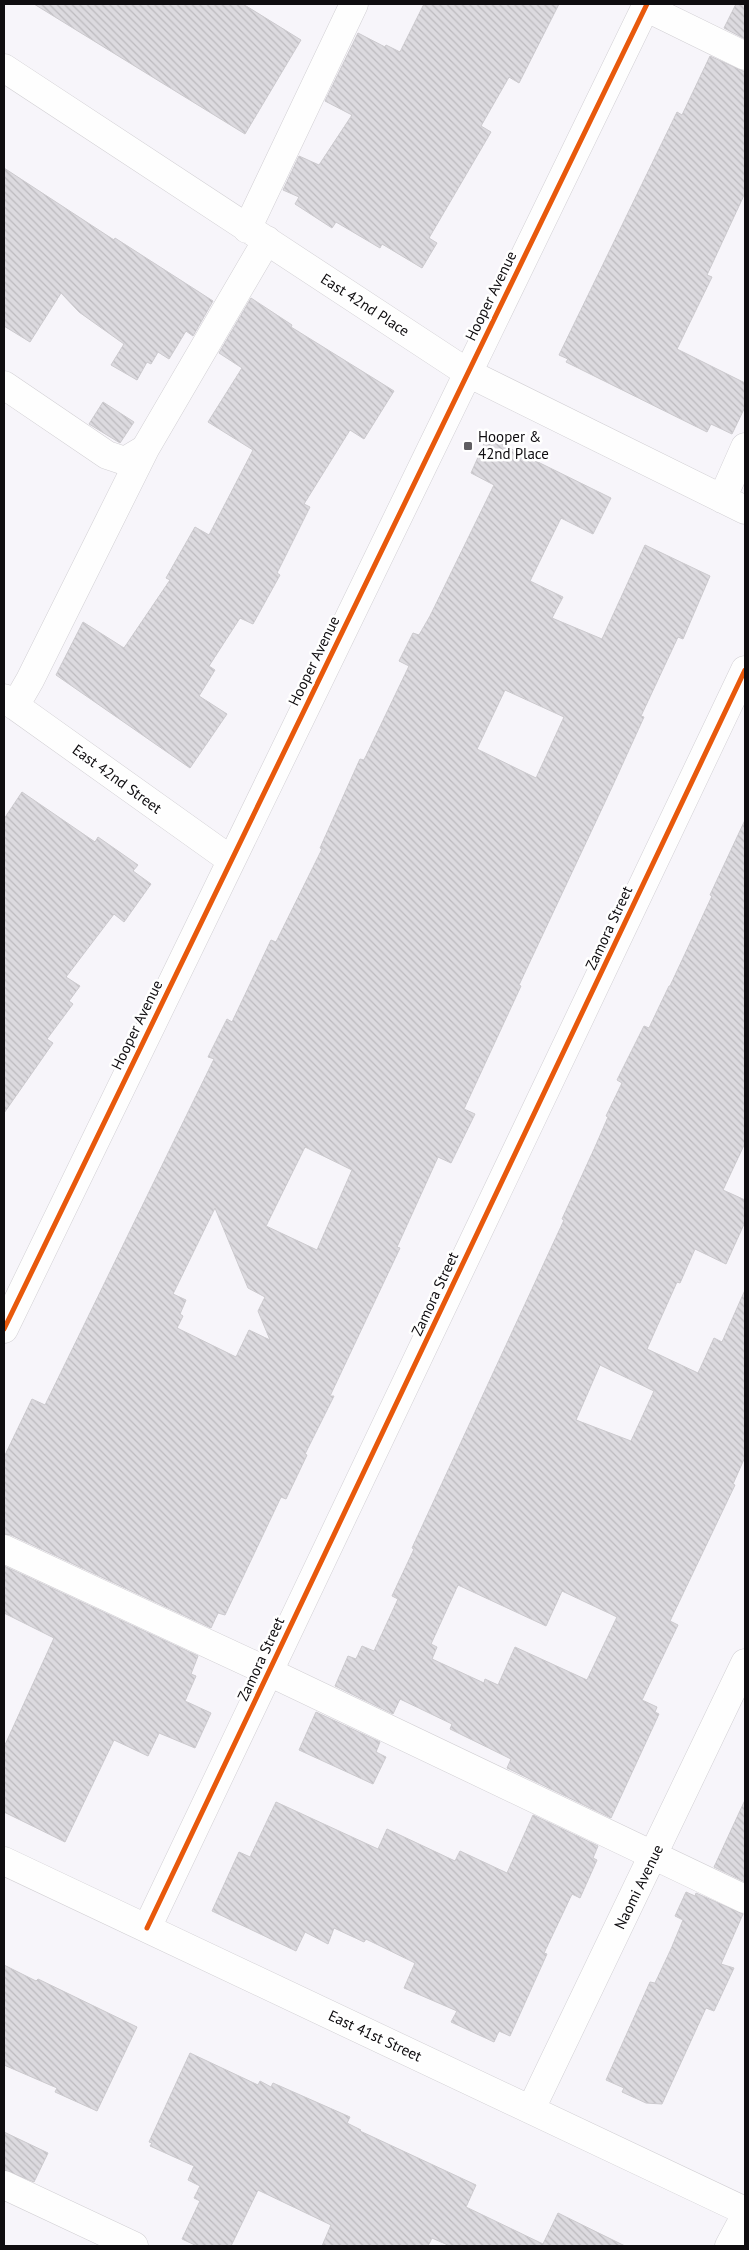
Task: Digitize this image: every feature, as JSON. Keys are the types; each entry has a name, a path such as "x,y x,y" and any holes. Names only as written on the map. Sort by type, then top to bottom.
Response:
{"street":[{"path":"8,705 257,234 354,4"},
{"path":"646,5 745,56"},
{"name":"Hooper Avenue","path":"4,1329 10,1300 231,860 646,5"},
{"name":"East 42nd Place","path":"4,68 468,373 733,505"},
{"path":"4,385 107,455 125,461 145,449"},
{"path":"733,505 745,447"},
{"name":"Zamora Street","path":"147,1928 745,670"},
{"name":"East 42nd Street","path":"8,705 231,860"},
{"path":"4,1549 269,1672 745,1898"},
{"name":"Naomi Avenue","path":"531,2109 745,1663"},
{"name":"East 41st Street","path":"4,1861 745,2211"},
{"path":"4,2186 134,2246"},
{"path":"730,2246 745,2216"}],"building":[{"path":"34,4 243,4 301,40 245,134"},
{"path":"424,4 559,4 519,83 509,77 481,126 491,132 429,238 437,243 422,268 382,244 380,248 336,222 332,228 295,204 299,197 283,190 299,156 319,165 352,115 325,101 358,33 385,47 386,45 400,52"},
{"path":"736,4 745,4 745,39 724,28"},
{"path":"710,56 745,72 745,193 707,275 712,277 677,349 745,383 745,407 732,434 711,424 707,432 566,362 568,359 559,355 677,112 682,115"},
{"path":"4,168 114,240 115,238 213,301 193,336 186,331 169,359 158,352 151,364 147,362 137,380 111,365 124,344 79,312 61,293 30,342 4,326"},
{"path":"251,298 292,325 291,327 394,391 364,439 350,430 304,504 310,507 277,573 280,575 253,624 240,618 209,666 215,670 199,696 227,714 190,768 56,675 83,622 124,648 170,580 166,578 195,527 209,535 253,450 208,422 242,368 219,353"},
{"path":"103,402 134,422 120,443 89,424"},
{"path":"487,437 611,498 593,534 561,518 530,581 563,597 552,618 602,639 645,545 710,576 683,639 678,637 641,716 644,717 519,985 521,986 464,1109 475,1114 451,1163 438,1157 397,1247 400,1248 330,1396 334,1396 305,1454 307,1455 286,1499 281,1497 225,1615 218,1613 211,1628 11,1535 4,1534 4,1457 32,1399 45,1405 214,1059 208,1057 227,1019 232,1022 271,940 276,942 322,849 320,848 360,759 364,760 409,666 399,661 413,633 419,635 430,616 494,485 471,473","holes":["505,690 564,717 536,778 477,749","305,1147 352,1170 317,1250 266,1226","215,1208 248,1288 265,1297 258,1311 270,1340 249,1330 236,1357 177,1328 183,1316 180,1314 186,1300 173,1294"]},
{"path":"22,792 95,842 98,837 138,865 133,871 151,884 124,922 114,914 66,977 80,986 69,1001 73,1004 47,1039 53,1043 4,1113 4,819"},
{"path":"745,820 745,1143 723,1190 745,1200 745,1222 726,1264 695,1249 680,1283 677,1282 647,1349 698,1373 714,1338 722,1342 745,1290 745,1457 733,1484 735,1485 670,1621 678,1625 642,1700 657,1707 655,1712 659,1714 611,1818 507,1768 511,1759 450,1729 452,1724 400,1699 393,1714 335,1686 348,1656 356,1659 362,1646 374,1651 398,1599 392,1596 414,1549 412,1548 564,1220 562,1219 608,1117 606,1116 622,1083 617,1080 644,1026 649,1028 712,896 710,895","holes":["600,1365 654,1391 631,1441 576,1420","458,1585 546,1626 562,1591 617,1617 587,1680 515,1647 498,1685 485,1679 484,1683 432,1659 437,1647 431,1644"]},
{"path":"4,1566 198,1656 191,1674 196,1676 185,1701 211,1713 195,1748 159,1733 148,1756 114,1740 65,1842 4,1812 4,1747 54,1638 4,1613"},
{"path":"316,1712 380,1742 376,1752 386,1757 373,1784 299,1750"},
{"path":"745,1800 745,1882 714,1867"},
{"path":"276,1802 378,1849 387,1829 455,1861 460,1851 507,1873 533,1815 598,1846 593,1858 597,1860 580,1898 572,1894 544,1953 547,1954 510,2036 499,2031 494,2042 451,2022 457,2011 404,1988 415,1963 366,1939 364,1942 334,1928 328,1944 305,1932 296,1951 212,1911 239,1852 250,1857"},
{"path":"686,1892 695,1896 696,1893 743,1914 721,1964 734,1968 714,2011 706,2008 662,2104 646,2103 622,2092 624,2088 606,2080 650,1982 655,1983 671,1949 683,1920 675,1916"},
{"path":"4,1965 36,1981 38,1979 137,2027 97,2111 55,2092 57,2088 4,2065"},
{"path":"190,2053 258,2085 260,2081 271,2087 273,2083 350,2117 347,2123 360,2131 476,2185 466,2207 543,2244 558,2213 625,2246 450,2246 432,2238 428,2246 322,2246 331,2225 258,2190 231,2246 197,2246 182,2239 200,2201 194,2198 200,2186 188,2180 194,2166 150,2146 152,2143 149,2142"},
{"path":"4,2132 48,2153 34,2182 4,2170"}],"cycle path":[{"path":"4,1329 647,4"},
{"path":"147,1928 745,670"}],"place":[{"name":"Hooper & 42nd Place","path":"468,446"}]}
